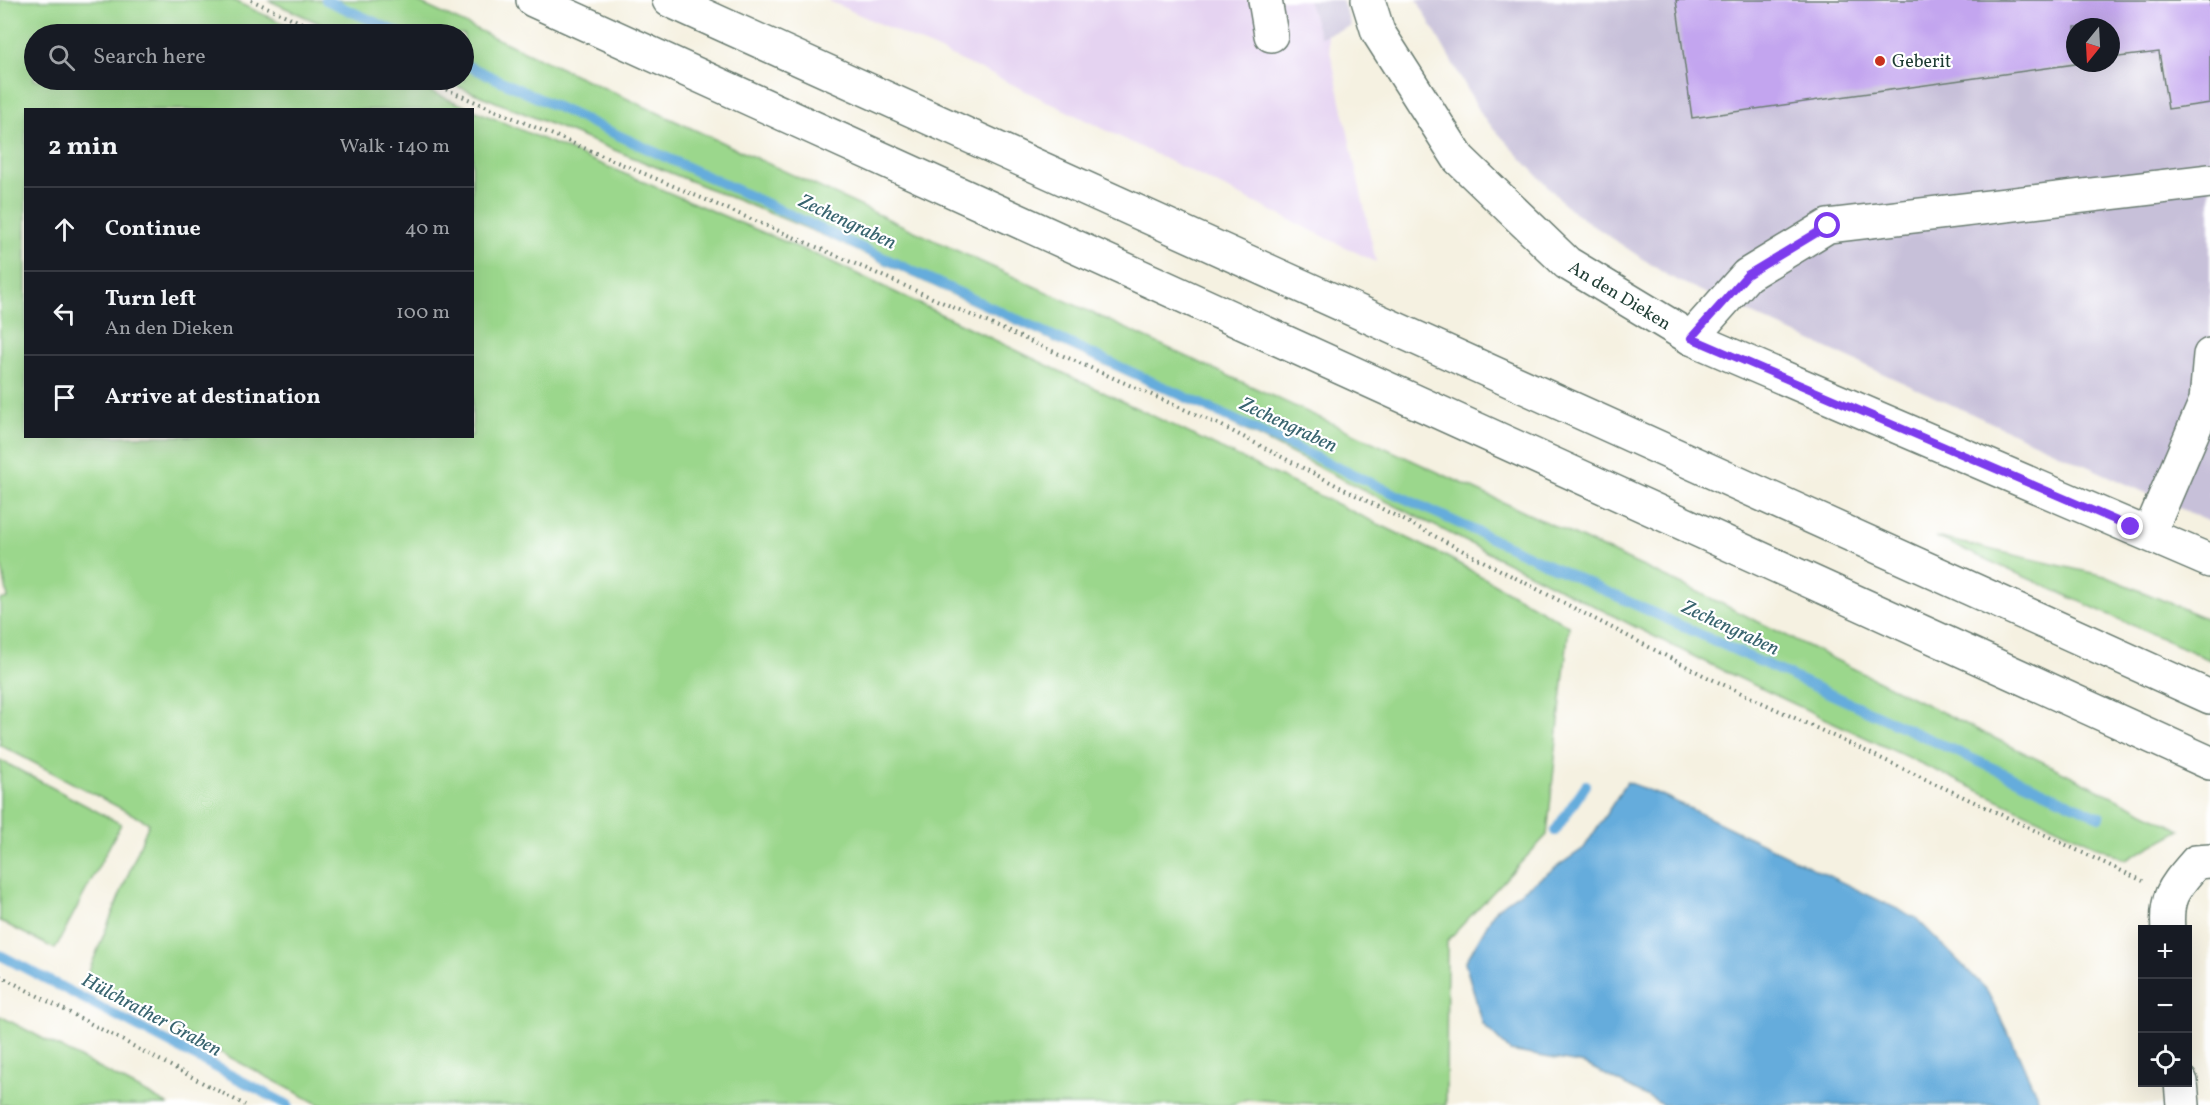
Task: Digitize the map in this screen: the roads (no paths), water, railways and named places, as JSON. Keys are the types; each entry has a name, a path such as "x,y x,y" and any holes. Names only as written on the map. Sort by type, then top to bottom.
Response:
{"main road":[{"path":"533,0 2210,763"},
{"path":"669,0 2210,697"},
{"path":"1265,0 1271,35"},
{"name":"An den Dieken","path":"1368,0 1378,32 1459,159 1567,263 1691,338 2210,561"},
{"path":"1691,338 1747,275 1828,226 2210,181"},
{"path":"2149,534 2206,401 2210,355"},
{"path":"2168,925 2167,913 2172,890 2196,862 2210,861"},
{"path":"2181,1087 2183,1105"}],"water":[{"path":"1627,782 1664,796 1916,918 1986,989 2038,1098 2036,1105 1663,1105 1585,1064 1510,1051 1483,1024 1465,963 1496,909 1584,848"}],"waterway":[{"name":"Zechengraben","path":"326,0 379,24"},
{"name":"Zechengraben","path":"474,69 2100,817"},
{"path":"1555,831 1586,785"},
{"name":"Hülchrather Graben","path":"0,955 288,1105"}],"place":[{"name":"Geberit","path":"1880,61"}]}
